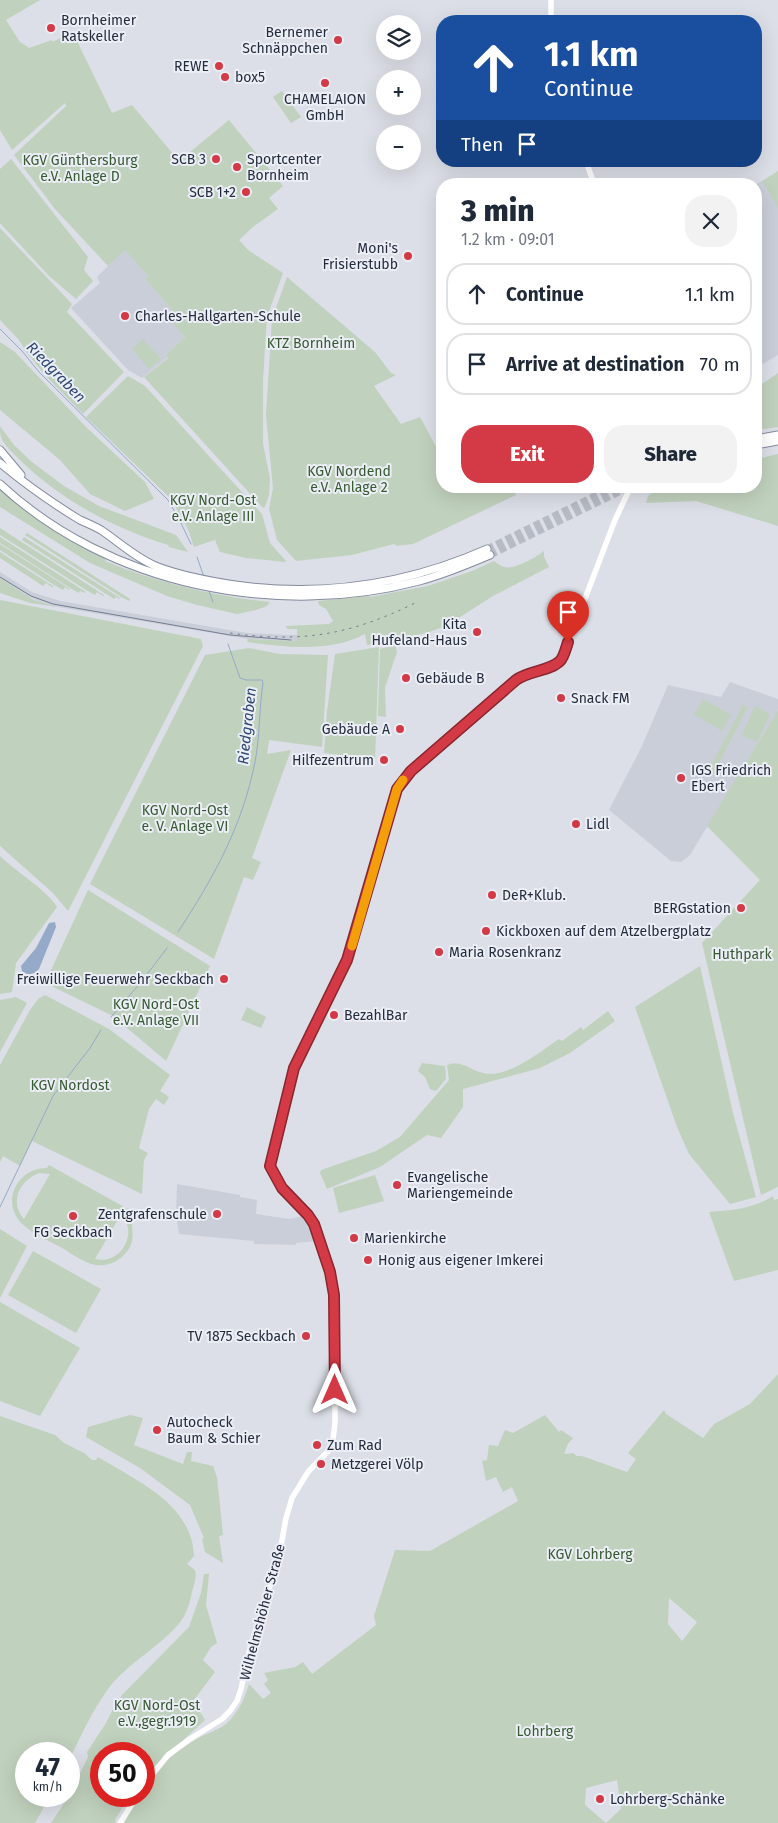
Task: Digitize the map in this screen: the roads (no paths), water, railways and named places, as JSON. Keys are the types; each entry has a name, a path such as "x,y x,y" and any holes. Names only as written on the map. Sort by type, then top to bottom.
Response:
{"highway":[{"path":"762,438 778,435"},
{"path":"762,444 778,441"},
{"path":"0,450 29,485"},
{"path":"0,463 81,520 99,529 163,572"},
{"path":"0,484 67,534 111,556 163,572 220,583 270,589 368,588 450,565 488,552"}],"main road":[{"path":"551,0 551,15"},
{"name":"Wilhelmshöher Straße","path":"155,1771 168,1755 222,1719 237,1701 250,1648 278,1561 286,1518 292,1498 308,1472 332,1447 335,1423 335,1319 333,1286 314,1224 282,1188 270,1166 295,1063 347,960 397,789 411,771 516,680 529,673 555,664 562,659 611,528 628,493"},
{"path":"120,1823 130,1807"}],"water":[{"path":"55,922 56,927 39,969 35,973 24,973 21,966 36,948 49,923"}],"waterway":[{"name":"Riedgraben","path":"0,329 22,351 39,372 168,500 191,544"},
{"name":"Riedgraben","path":"197,557 204,577"},
{"name":"Riedgraben","path":"209,591 213,602"},
{"name":"Riedgraben","path":"178,932 225,851 243,808 255,762 263,683 262,680 240,678 228,644"},
{"name":"Riedgraben","path":"111,1017 167,948"},
{"name":"Riedgraben","path":"0,1207 53,1096 90,1048 101,1030"}],"tunnel":[{"path":"487,549 601,493"},
{"path":"490,555 617,493"}],"tram line":[{"path":"0,577 31,596 53,604 230,635 291,640"}],"railway":[{"path":"230,633 280,637 325,634 369,623 415,603"}],"place":[{"name":"Bornheimer Ratskeller","path":"51,28"},
{"name":"Bernemer Schnäppchen","path":"338,40"},
{"name":"REWE","path":"219,66"},
{"name":"box5","path":"225,77"},
{"name":"CHAMELAION GmbH","path":"325,83"},
{"name":"SCB 3","path":"216,159"},
{"name":"Sportcenter Bornheim","path":"237,167"},
{"name":"SCB 1+2","path":"246,192"},
{"name":"Moni's Frisierstubb","path":"408,256"},
{"name":"Charles-Hallgarten-Schule","path":"125,316"},
{"name":"Kita Hufeland-Haus","path":"477,632"},
{"name":"Gebäude B","path":"406,678"},
{"name":"Snack FM","path":"561,698"},
{"name":"Gebäude A","path":"400,729"},
{"name":"Hilfezentrum","path":"384,760"},
{"name":"IGS Friedrich Ebert","path":"681,778"},
{"name":"Lidl","path":"576,824"},
{"name":"DeR+Klub.","path":"492,895"},
{"name":"BERGstation","path":"741,908"},
{"name":"Kickboxen auf dem Atzelbergplatz","path":"486,931"},
{"name":"Maria Rosenkranz","path":"439,952"},
{"name":"Freiwillige Feuerwehr Seckbach","path":"224,979"},
{"name":"BezahlBar","path":"334,1015"},
{"name":"Evangelische Mariengemeinde","path":"397,1185"},
{"name":"Zentgrafenschule","path":"217,1214"},
{"name":"FG Seckbach","path":"73,1216"},
{"name":"Marienkirche","path":"354,1238"},
{"name":"Honig aus eigener Imkerei","path":"368,1260"},
{"name":"TV 1875 Seckbach","path":"306,1336"},
{"name":"Autocheck Baum & Schier","path":"157,1430"},
{"name":"Zum Rad","path":"317,1445"},
{"name":"Metzgerei Völp","path":"321,1464"},
{"name":"Lohrberg-Schänke","path":"600,1799"}],"park label":[{"name":"KGV Günthersburg e.V. Anlage D","path":"80,168"},
{"name":"KTZ Bornheim","path":"311,343"},
{"name":"KGV Nordend e.V. Anlage 2","path":"349,480"},
{"name":"KGV Nord-Ost e.V. Anlage III","path":"213,508"},
{"name":"KGV Nord-Ost e. V. Anlage VI","path":"185,818"},
{"name":"Huthpark","path":"742,954"},
{"name":"KGV Nord-Ost e.V. Anlage VII","path":"156,1012"},
{"name":"KGV Nordost","path":"70,1085"},
{"name":"KGV Lohrberg","path":"590,1554"},
{"name":"KGV Nord-Ost e.V.,gegr.1919","path":"157,1714"},
{"name":"Lohrberg","path":"545,1731"}]}
